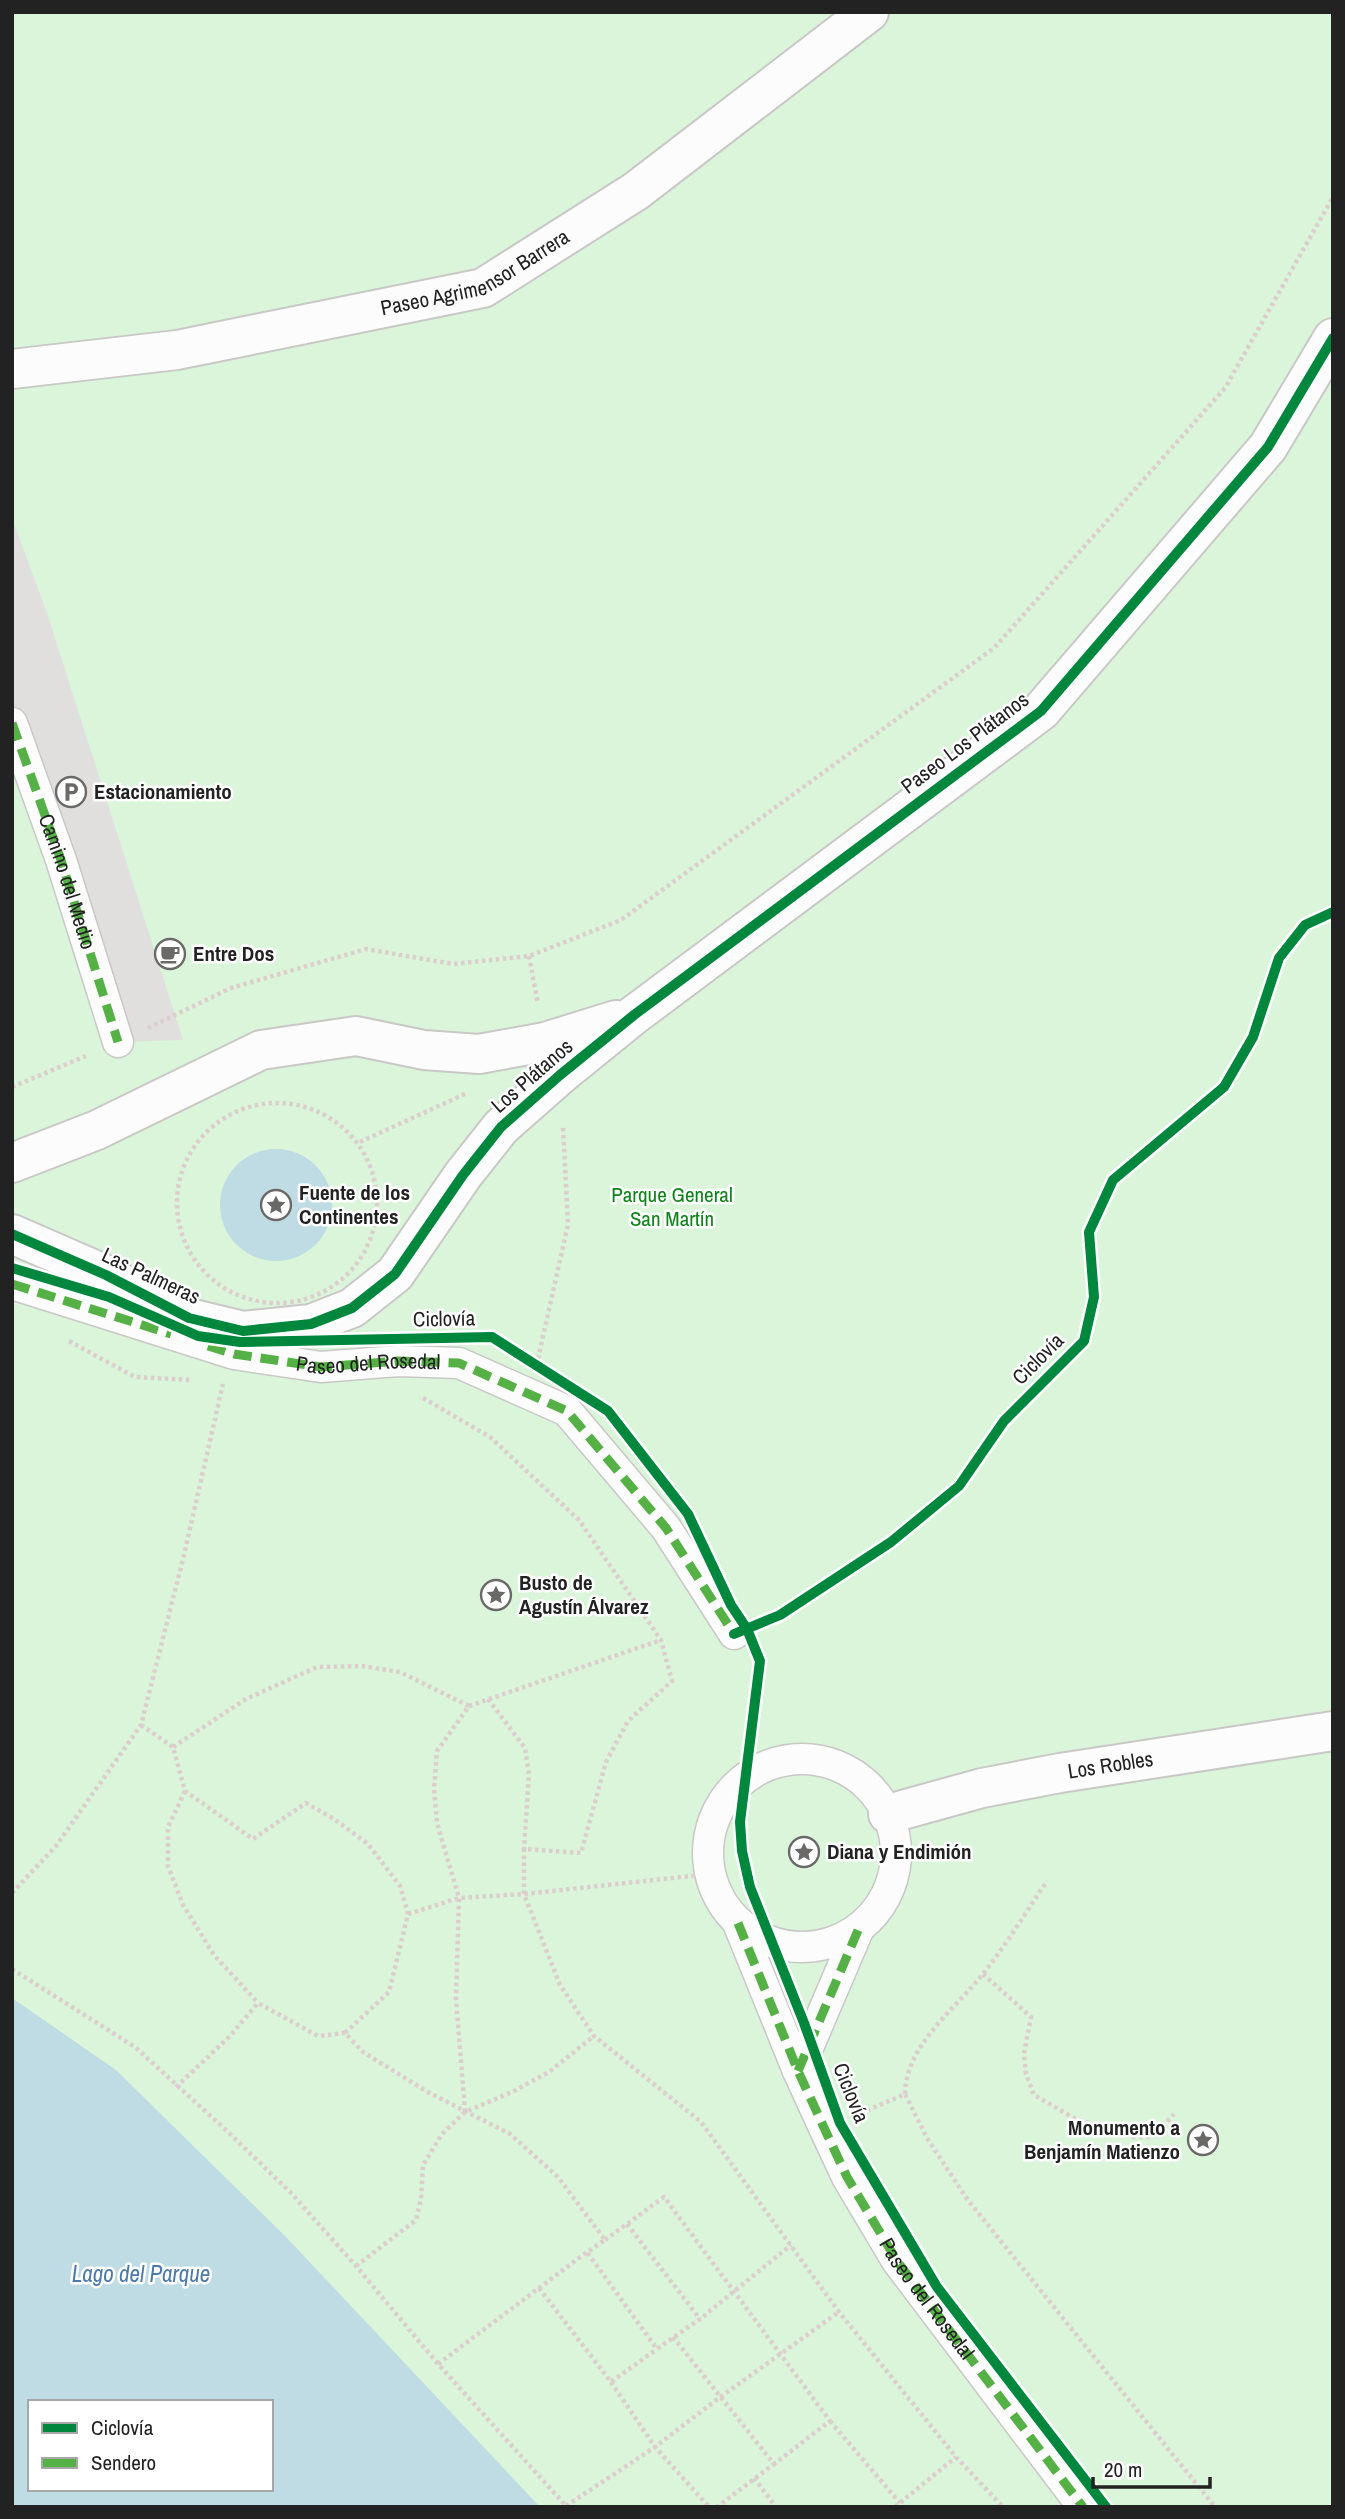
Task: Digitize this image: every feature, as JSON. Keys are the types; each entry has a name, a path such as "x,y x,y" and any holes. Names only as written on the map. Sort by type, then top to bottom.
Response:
{"street":[{"name":"Paseo Agrimensor Barrera","path":"12,369 177,350 483,288 636,191 869,12"},
{"name":"Paseo Los Plátanos","path":"634,1015 1041,711 1268,447 1333,338"},
{"name":"Camino del Medio","path":"12,723 61,860 118,1042"},
{"name":"Los Plátanos","path":"463,1175 553,1058 634,1015"},
{"name":"Los Plátanos","path":"12,1163 97,1130 261,1050 356,1035 424,1050 553,1058"},
{"name":"Las Palmeras","path":"12,1234 106,1275 190,1318 243,1331 311,1324 352,1308 395,1274 463,1175"},
{"name":"Paseo del Rosedal","path":"14,1284 234,1354 321,1367 398,1361 459,1363 567,1411 666,1528 734,1634"},
{"name":"Los Robles","path":"888,1814 982,1788 1060,1773 1333,1731"},
{"path":"821,1760 857,1775 876,1793 888,1814 897,1844 894,1876 881,1905 859,1928 837,1941 812,1947 786,1946 738,1923 720,1900 710,1874 708,1845 715,1817 730,1793 746,1777 781,1761 821,1760"},
{"name":"Paseo del Rosedal","path":"738,1923 798,2071 847,2177 897,2261 1083,2507"},
{"path":"798,2071 859,1928"}],"path":[{"path":"12,1087 118,1042 231,988 366,949 453,964 529,956 621,920 994,648 1226,388 1333,197"},
{"path":"526,1358 542,1369 568,1224 553,1058 529,956"},
{"path":"360,1142 474,1090"},
{"path":"272,1102 306,1106 337,1122 360,1142 375,1179 377,1213 368,1247 347,1274 318,1294 284,1303 250,1299 221,1287 198,1266 183,1238 176,1208 178,1187 193,1148 214,1125 241,1109 272,1102"},
{"path":"68,1340 135,1377 198,1380"},
{"path":"12,1893 56,1846 141,1724 224,1381 211,1380"},
{"path":"421,1396 490,1437 579,1520 661,1640 672,1681 628,1721 606,1762 581,1853 524,1849"},
{"path":"466,2112 456,1999 460,1898 437,1823 434,1789 437,1751 469,1706 661,1640"},
{"path":"173,1747 246,1699 317,1667 362,1666 400,1672 469,1706"},
{"path":"488,1699 525,1748 529,1774 524,1894 560,1985 594,2036 701,2122 839,2312 956,2457 1003,2507"},
{"path":"141,1724 173,1747 185,1791 253,1839 306,1803 368,1844 400,1886 408,1914 389,1992 345,2034 318,2036 258,2003 214,1955 183,1905 168,1866 168,1827 185,1791"},
{"path":"408,1914 460,1898 524,1894 710,1874"},
{"path":"1047,1881 983,1974 923,2042 905,2079 905,2094 927,2138 967,2199 1215,2507"},
{"path":"12,1969 135,2047 291,2193 438,2364 566,2506 655,2447 839,2312"},
{"path":"983,1974 1031,2017 1024,2054 1026,2074 1034,2095 1074,2118 1131,2137 1153,2137 1174,2114"},
{"path":"177,2087 229,2037 258,2003"},
{"path":"345,2034 363,2052 466,2112 510,2134 558,2177 605,2240"},
{"path":"356,2266 416,2220 421,2199 423,2165 442,2134 466,2112 549,2072 594,2036"},
{"path":"826,2132 905,2094"},
{"path":"438,2364 664,2197 830,2421 897,2505 956,2457"},
{"path":"627,2224 700,2319"},
{"path":"611,2382 700,2319 791,2245"},
{"path":"587,2252 657,2349"},
{"path":"539,2288 611,2382 655,2447 709,2507"},
{"path":"673,2337 774,2464"},
{"path":"717,2507 830,2421"},
{"path":"754,2478 776,2507"}],"green space":[{"name":"Parque General San Martín","path":"12,12 1333,12 1333,2507 12,2507"}],"shaded area":[{"name":"Estacionamiento","path":"12,518 47,613 183,1040 118,1042 12,723"}],"water":[{"path":"276,1149 298,1153 316,1165 328,1183 332,1205 328,1227 316,1245 298,1257 276,1261 254,1257 236,1245 224,1227 220,1205 224,1183 236,1165 254,1153"},
{"name":"Lago del Parque","path":"12,1998 116,2070 287,2238 540,2507 12,2507"}],"marked path":[{"path":"12,723 61,860 118,1042"},
{"path":"12,1284 171,1334"},
{"path":"208,1346 234,1354 321,1367 398,1361 459,1363 567,1411 666,1528 734,1634"},
{"path":"738,1923 798,2071 847,2177 897,2261 1083,2507"},
{"path":"798,2071 859,1928"}],"cycle path":[{"path":"12,1234 106,1275 189,1318 243,1331 311,1324 352,1308 395,1274 463,1175 501,1127 560,1075 634,1015 1041,711 1268,447 1333,338"},
{"name":"Ciclovía","path":"734,1634 780,1615 891,1542 959,1486 1004,1421 1084,1341 1094,1297 1089,1232 1113,1180 1224,1087 1253,1037 1279,958 1305,925 1333,912"},
{"name":"Ciclovía","path":"12,1268 109,1297 198,1336 240,1342 492,1337 608,1411 688,1514 731,1605 747,1629 760,1661 740,1822 742,1851 750,1887 840,2123 937,2287 1106,2507"}],"place":[{"name":"Estacionamiento","path":"71,792"},
{"name":"Entre Dos","path":"170,954"},
{"name":"Fuente de los Continentes","path":"276,1205"},
{"name":"Busto de Agustín Álvarez","path":"496,1595"},
{"name":"Diana y Endimión","path":"804,1852"},
{"name":"Monumento a Benjamín Matienzo","path":"1203,2140"}]}
